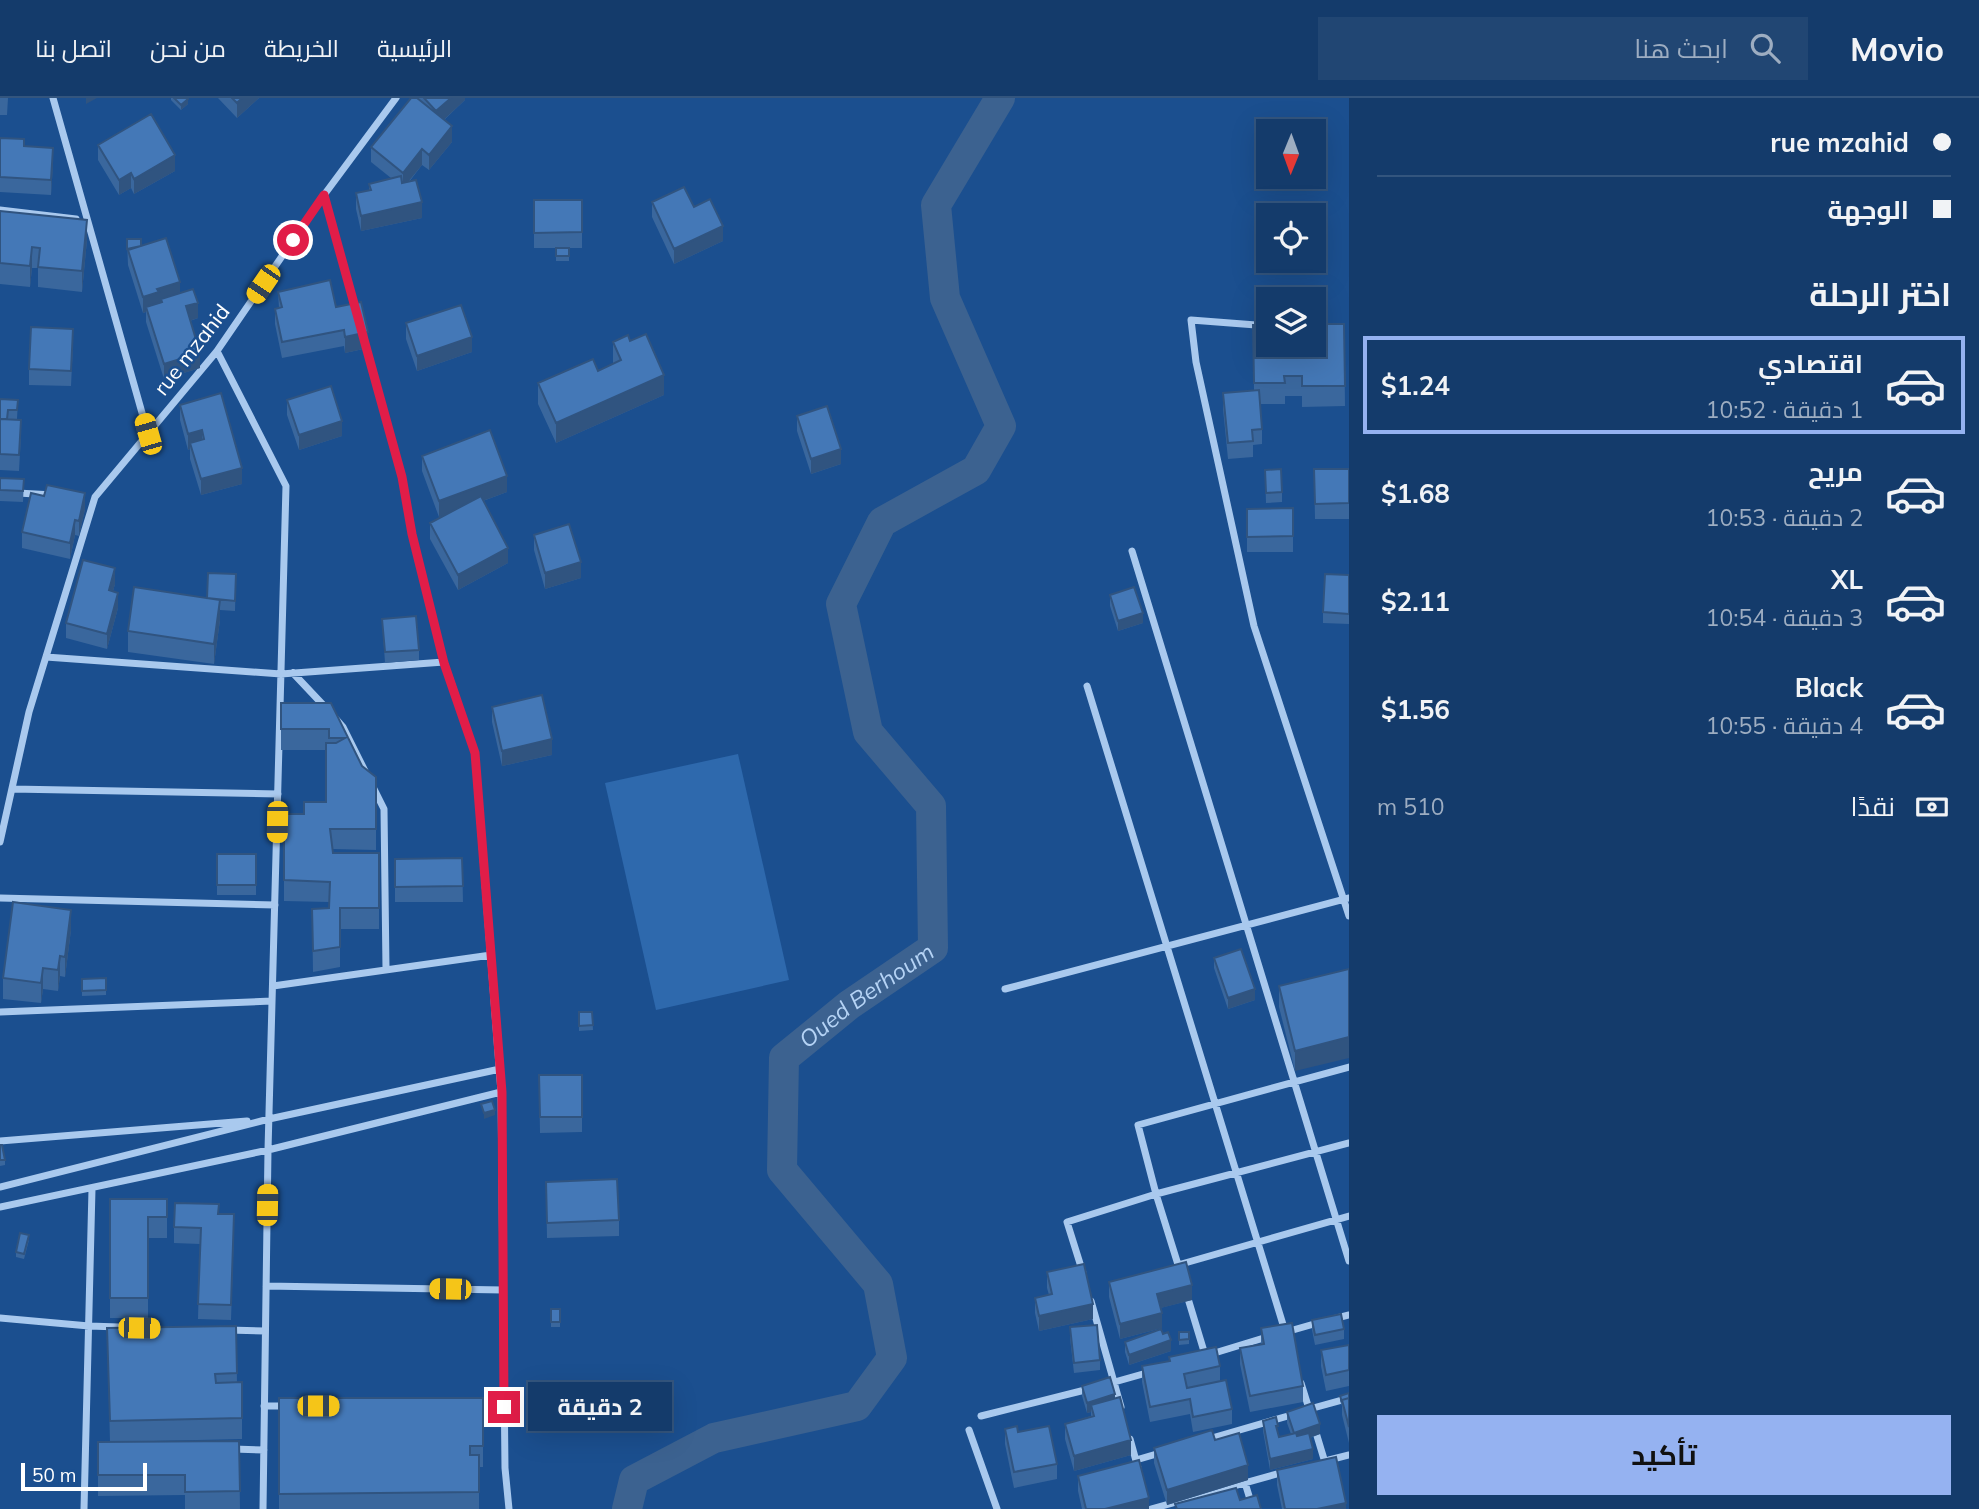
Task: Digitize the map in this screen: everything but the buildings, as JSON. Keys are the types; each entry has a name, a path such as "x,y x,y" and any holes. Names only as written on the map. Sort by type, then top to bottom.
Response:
{"street":[{"path":"53,98 148,434"},
{"name":"rue mzahid","path":"0,842 29,712 95,497 217,351 324,195 396,98"},
{"path":"324,195 358,316"},
{"path":"0,210 87,220"},
{"path":"1256,325 1191,320 1196,362 1254,626 1346,899 1349,915"},
{"path":"361,329 402,477 412,534 444,663 475,753 502,1092 505,1468 509,1509"},
{"path":"217,351 286,486 268,1150 263,1509"},
{"path":"0,492 68,496"},
{"path":"82,496 95,497"},
{"path":"1132,551 1349,1261"},
{"path":"46,657 281,674 444,663"},
{"path":"293,673 343,727 384,808 386,969"},
{"path":"1087,686 1289,1345"},
{"path":"12,789 278,794"},
{"path":"0,898 275,905"},
{"path":"1005,989 1346,899"},
{"path":"272,986 491,955"},
{"path":"0,1012 272,1001"},
{"path":"1210,1368 1156,1194 1138,1125 1349,1067"},
{"path":"0,1187 269,1119 500,1069"},
{"path":"0,1207 268,1150 502,1092"},
{"path":"0,1141 269,1119"},
{"path":"1084,1279 1067,1222 1156,1194 1349,1143"},
{"path":"84,1509 92,1189"},
{"path":"1178,1265 1349,1216"},
{"path":"266,1286 503,1290"},
{"path":"1088,1292 1125,1421"},
{"path":"1193,1359 1349,1315"},
{"path":"0,1318 89,1326 157,1328"},
{"path":"225,1329 265,1331"},
{"path":"981,1416 1153,1371"},
{"path":"1297,1371 1328,1473"},
{"path":"1203,1441 1349,1398"},
{"path":"264,1406 291,1406"},
{"path":"464,1407 504,1407"},
{"path":"1225,1420 1233,1445"},
{"path":"969,1430 997,1509"},
{"path":"1128,1434 1139,1472"},
{"path":"86,1449 99,1449"},
{"path":"223,1450 264,1450"},
{"path":"1136,1460 1163,1452"},
{"path":"1311,1465 1349,1455"},
{"path":"1146,1497 1150,1509 1298,1468"},
{"path":"1241,1471 1253,1509"}],"shaded area":[{"path":"738,754 789,980 656,1010 605,783"}],"waterway":[{"name":"Oued Berhoum","path":"627,1509 634,1480 714,1438 857,1406 892,1358 878,1284 782,1170 784,1058 849,1005 933,948 931,806 868,732 841,604 882,522 976,470 1001,426 945,298 936,205 1000,98"}],"route":[{"path":"293,240 324,195 402,477 412,534 444,663 475,753 502,1092 504,1407"}]}
